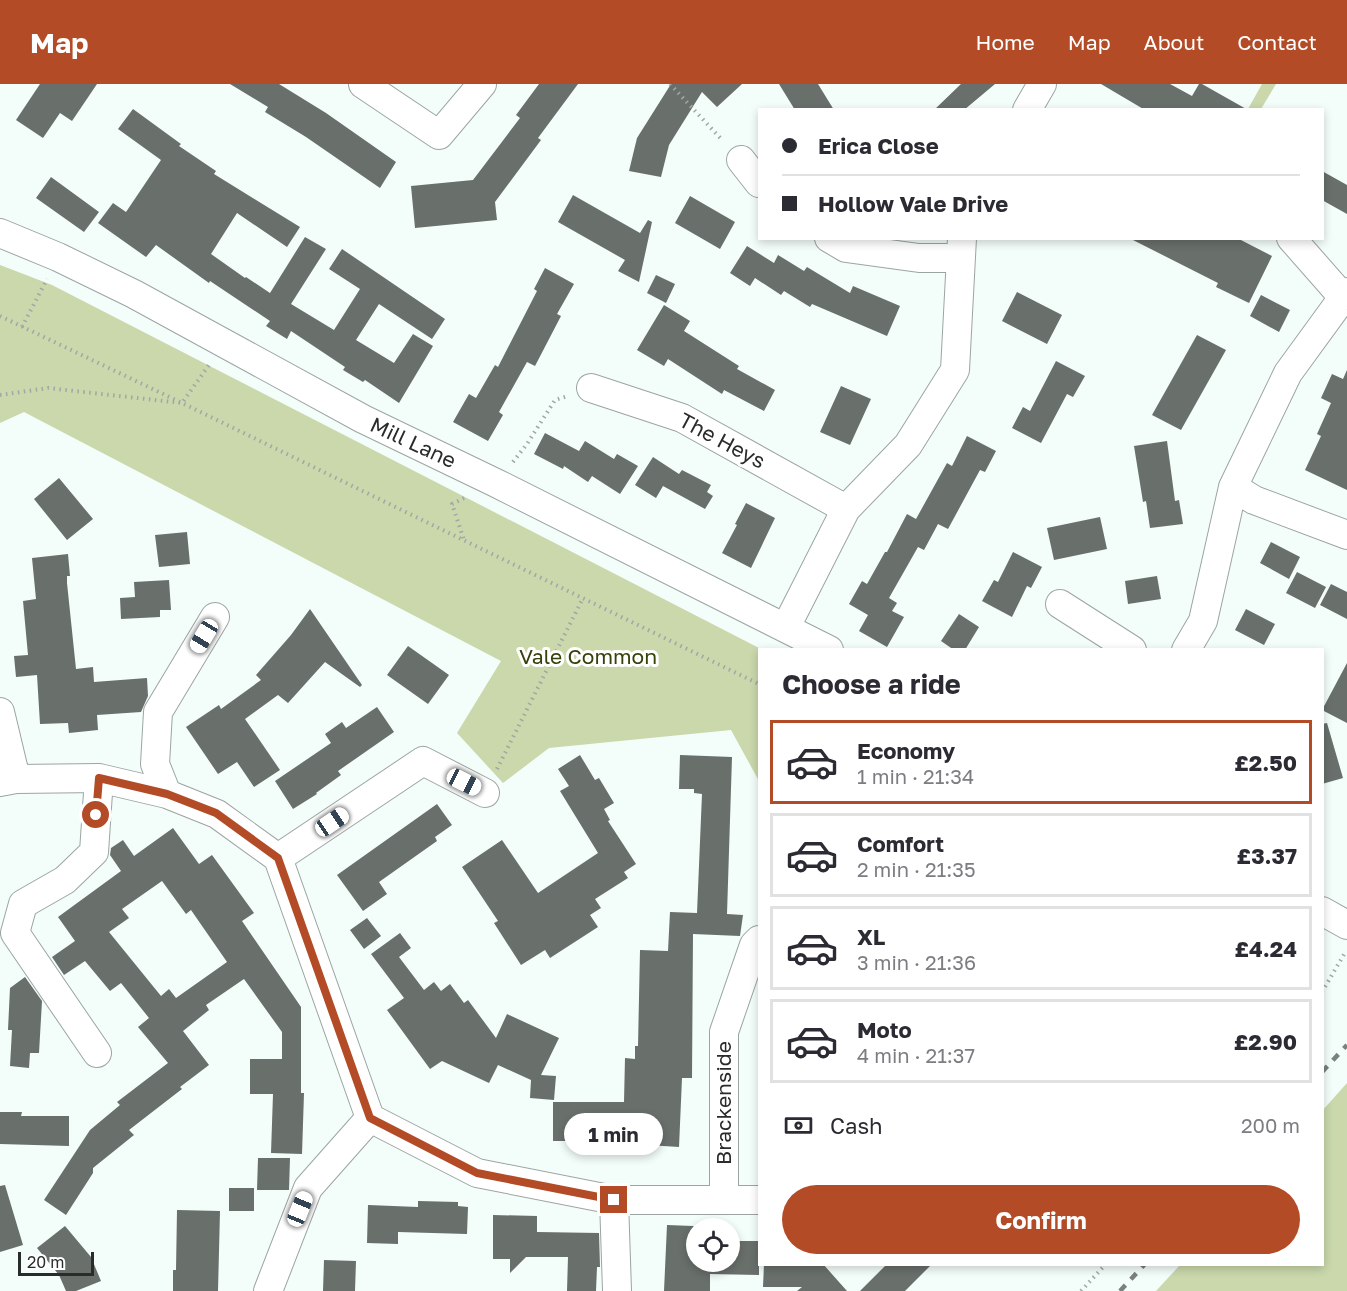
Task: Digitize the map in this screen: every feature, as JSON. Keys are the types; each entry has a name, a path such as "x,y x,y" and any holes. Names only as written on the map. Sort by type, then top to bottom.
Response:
{"street":[{"path":"363,84 439,135 482,84"},
{"path":"741,160 758,182"},
{"name":"Mill Lane","path":"0,233 58,257 134,294 363,419 507,488 825,648"},
{"path":"786,627 846,509 908,445 955,370 961,248 918,258 846,248 832,240"},
{"path":"1187,648 1203,621 1233,487 1288,374 1345,294 1293,240"},
{"name":"The Heys","path":"591,388 682,418 846,509"},
{"path":"1233,487 1254,500 1347,536"},
{"path":"1060,604 1129,648"},
{"path":"167,794 155,764 158,712 215,617"},
{"path":"0,711 8,781 99,778 167,794 216,813 278,858 370,1118 477,1173 614,1200 758,1200"},
{"path":"278,858 423,761 485,793"},
{"path":"97,1053 15,933 23,904 65,880 94,852 99,778"},
{"path":"1324,912 1347,925"},
{"name":"Brackenside","path":"724,1200 724,1032 754,945 758,941"},
{"path":"268,1291 308,1188 370,1118"},
{"path":"614,1200 617,1291"}],"path":[{"path":"670,84 741,160"},
{"path":"22,327 58,257"},
{"path":"0,316 758,684"},
{"path":"182,403 224,342"},
{"path":"0,394 48,388 182,403"},
{"path":"485,793 583,598"},
{"path":"1324,989 1347,949"},
{"path":"1081,1291 1104,1266"}],"green space":[{"path":"1262,84 1276,84 1262,108 1249,108"},
{"name":"Vale Common","path":"0,265 52,285 759,648 758,779 731,730 549,748 503,783 457,733 501,661 24,412 0,423"},
{"path":"1347,1083 1347,1291 1156,1291 1179,1266 1324,1266 1324,1109"}],"building":[{"path":"40,84 97,84 72,121 60,113 43,138 16,120"},
{"path":"230,84 279,84 326,113 396,162 380,188 265,112 268,107"},
{"path":"539,84 578,84 538,138 541,140 495,202 497,220 415,228 411,186 473,180 520,118 516,115"},
{"path":"671,84 742,84 717,107 702,92 669,145 661,177 629,171 637,138"},
{"path":"779,84 818,84 833,108 794,108"},
{"path":"961,84 995,84 966,108 936,108"},
{"path":"1101,84 1170,84 1192,96 1199,84 1202,84 1244,108 1142,108"},
{"path":"133,109 181,144 179,146 216,171 214,174 300,227 287,247 237,213 211,254 245,278 270,293 305,237 326,249 291,304 334,330 360,289 329,269 342,249 445,319 432,339 379,304 356,340 394,363 413,334 433,346 399,403 365,380 363,382 343,370 345,367 291,331 287,339 266,326 270,321 210,281 209,283 156,245 146,257 98,223 113,203 126,212 161,160 118,129"},
{"path":"1324,172 1347,185 1347,214 1324,201"},
{"path":"51,177 99,212 84,232 36,198"},
{"path":"573,195 640,233 648,220 652,222 639,282 618,271 625,260 558,222"},
{"path":"690,196 735,222 720,249 675,223"},
{"path":"1133,240 1241,240 1272,256 1249,303 1216,287 1218,283"},
{"path":"747,246 774,263 778,255 804,271 807,267 850,293 853,286 900,306 887,336 812,304 810,307 784,291 781,295 755,278 750,286 730,273"},
{"path":"545,268 574,284 557,314 561,316 535,366 527,362 499,412 503,415 488,441 453,422 469,394 476,398 495,365 498,367 537,291 534,289"},
{"path":"656,275 675,284 666,303 647,293"},
{"path":"1017,292 1062,315 1047,344 1002,321"},
{"path":"1261,295 1290,310 1279,332 1250,316"},
{"path":"664,305 690,321 684,331 739,366 737,369 775,390 764,411 724,390 722,394 668,359 664,366 637,350"},
{"path":"1197,335 1226,350 1181,430 1152,415"},
{"path":"1056,361 1085,376 1073,397 1067,394 1041,443 1012,428 1023,407 1030,411"},
{"path":"1347,370 1347,490 1305,470 1321,436 1317,434 1331,403 1321,398 1332,374 1343,379"},
{"path":"841,386 871,399 850,445 820,432"},
{"path":"545,433 579,451 585,441 614,459 617,454 638,466 620,494 592,476 588,482 564,466 563,469 534,454"},
{"path":"967,436 996,451 985,472 980,470 948,529 938,524 924,550 918,547 889,598 897,603 892,611 904,617 887,647 859,631 868,615 849,604 862,581 867,584 907,514 916,519 947,463 952,466"},
{"path":"1167,441 1175,501 1179,500 1183,524 1150,528 1146,501 1143,502 1134,446"},
{"path":"653,457 679,474 682,470 711,485 707,492 713,496 705,509 663,486 656,498 635,485"},
{"path":"59,478 93,519 67,540 34,499"},
{"path":"746,503 775,518 751,568 722,553"},
{"path":"1100,517 1107,549 1054,560 1047,528"},
{"path":"187,532 190,564 159,567 155,535"},
{"path":"1271,542 1300,557 1289,579 1260,563"},
{"path":"1013,552 1042,567 1031,588 1027,586 1012,617 982,601 994,580 998,582"},
{"path":"68,554 70,576 67,576 67,583 76,669 93,667 94,682 147,678 148,696 141,712 97,715 98,730 69,733 68,723 40,724 37,675 16,677 14,656 28,655 23,601 36,599 32,558"},
{"path":"1297,572 1326,587 1315,608 1286,593"},
{"path":"1157,576 1161,599 1128,604 1125,581"},
{"path":"169,580 171,610 160,610 160,617 121,619 120,598 135,597 134,582"},
{"path":"1331,584 1347,592 1347,619 1320,605"},
{"path":"310,609 362,685 360,687 325,662 288,703 278,695 245,719 280,770 254,787 237,762 218,774 186,727 219,705 221,709 261,680 256,675"},
{"path":"1246,609 1275,624 1264,645 1235,630"},
{"path":"959,614 979,627 966,648 951,648 941,641"},
{"path":"408,646 449,675 428,704 387,675"},
{"path":"1347,663 1347,723 1324,711 1324,706"},
{"path":"377,707 394,732 338,771 341,775 293,809 275,781 331,743 325,734 342,722 346,728"},
{"path":"1327,723 1343,778 1324,783 1324,724"},
{"path":"580,755 595,780 599,778 614,803 604,809 610,820 608,821 636,864 624,872 628,878 595,899 601,908 590,915 598,927 550,958 545,950 521,965 494,923 498,921 462,867 502,840 538,893 598,853 560,791 569,786 558,769"},
{"path":"680,755 732,757 727,914 743,915 740,936 693,934 692,1078 682,1078 679,1147 616,1143 616,1141 553,1141 553,1102 624,1102 625,1058 635,1059 635,1046 638,1046 640,950 668,951 670,912 697,913 702,794 694,793 694,789 679,789"},
{"path":"437,804 452,825 435,837 437,841 379,882 387,894 363,911 337,875"},
{"path":"173,828 199,864 212,855 254,913 242,921 301,1007 301,1093 304,1093 302,1154 271,1153 273,1094 250,1094 250,1059 282,1059 282,1032 244,979 206,1005 209,1010 183,1031 209,1065 129,1130 134,1135 93,1168 93,1173 66,1215 44,1200 90,1130 120,1105 117,1102 168,1063 138,1027 149,1018 121,983 110,991 85,961 64,975 52,957 75,941 58,917 121,871 110,855 111,848 123,840 134,856","holes":["162,881 186,914 191,910 227,962 176,998 169,989 161,996 109,932 129,918 122,909"]},
{"path":"367,918 381,936 364,949 350,930"},
{"path":"400,933 411,948 399,957 424,990 434,982 441,991 450,984 464,1003 468,1000 496,1038 507,1014 559,1038 541,1075 556,1076 554,1100 530,1098 531,1080 498,1065 489,1083 442,1061 430,1069 387,1010 404,998 371,954"},
{"path":"25,977 42,1001 39,1053 30,1053 29,1068 10,1066 12,1030 8,1030 10,988"},
{"path":"0,1112 22,1112 21,1116 69,1116 69,1146 0,1144"},
{"path":"258,1158 290,1158 289,1190 257,1190"},
{"path":"5,1185 23,1245 0,1252 0,1186"},
{"path":"229,1188 254,1188 254,1211 229,1211"},
{"path":"418,1201 458,1202 458,1206 468,1207 467,1234 398,1232 398,1244 367,1243 368,1205 418,1207"},
{"path":"177,1210 220,1211 218,1291 173,1291 173,1270 176,1270"},
{"path":"493,1215 537,1216 537,1232 599,1233 600,1267 597,1267 596,1291 567,1291 568,1257 526,1257 510,1273 510,1259 493,1259"},
{"path":"667,1225 686,1226 686,1272 740,1272 740,1241 758,1241 759,1275 710,1274 710,1291 664,1291"},
{"path":"65,1226 91,1257 101,1281 76,1291 66,1291 59,1275 37,1248"},
{"path":"324,1260 356,1261 355,1291 323,1291"},
{"path":"764,1266 825,1266 847,1291 797,1291 802,1287 763,1287"},
{"path":"885,1266 930,1266 905,1291 860,1291"}],"railway":[{"path":"1324,1070 1347,1045"},
{"path":"1120,1291 1143,1266"}],"route":[{"path":"96,815 99,778 167,794 216,813 278,858 370,1118 477,1173 614,1200"}]}
